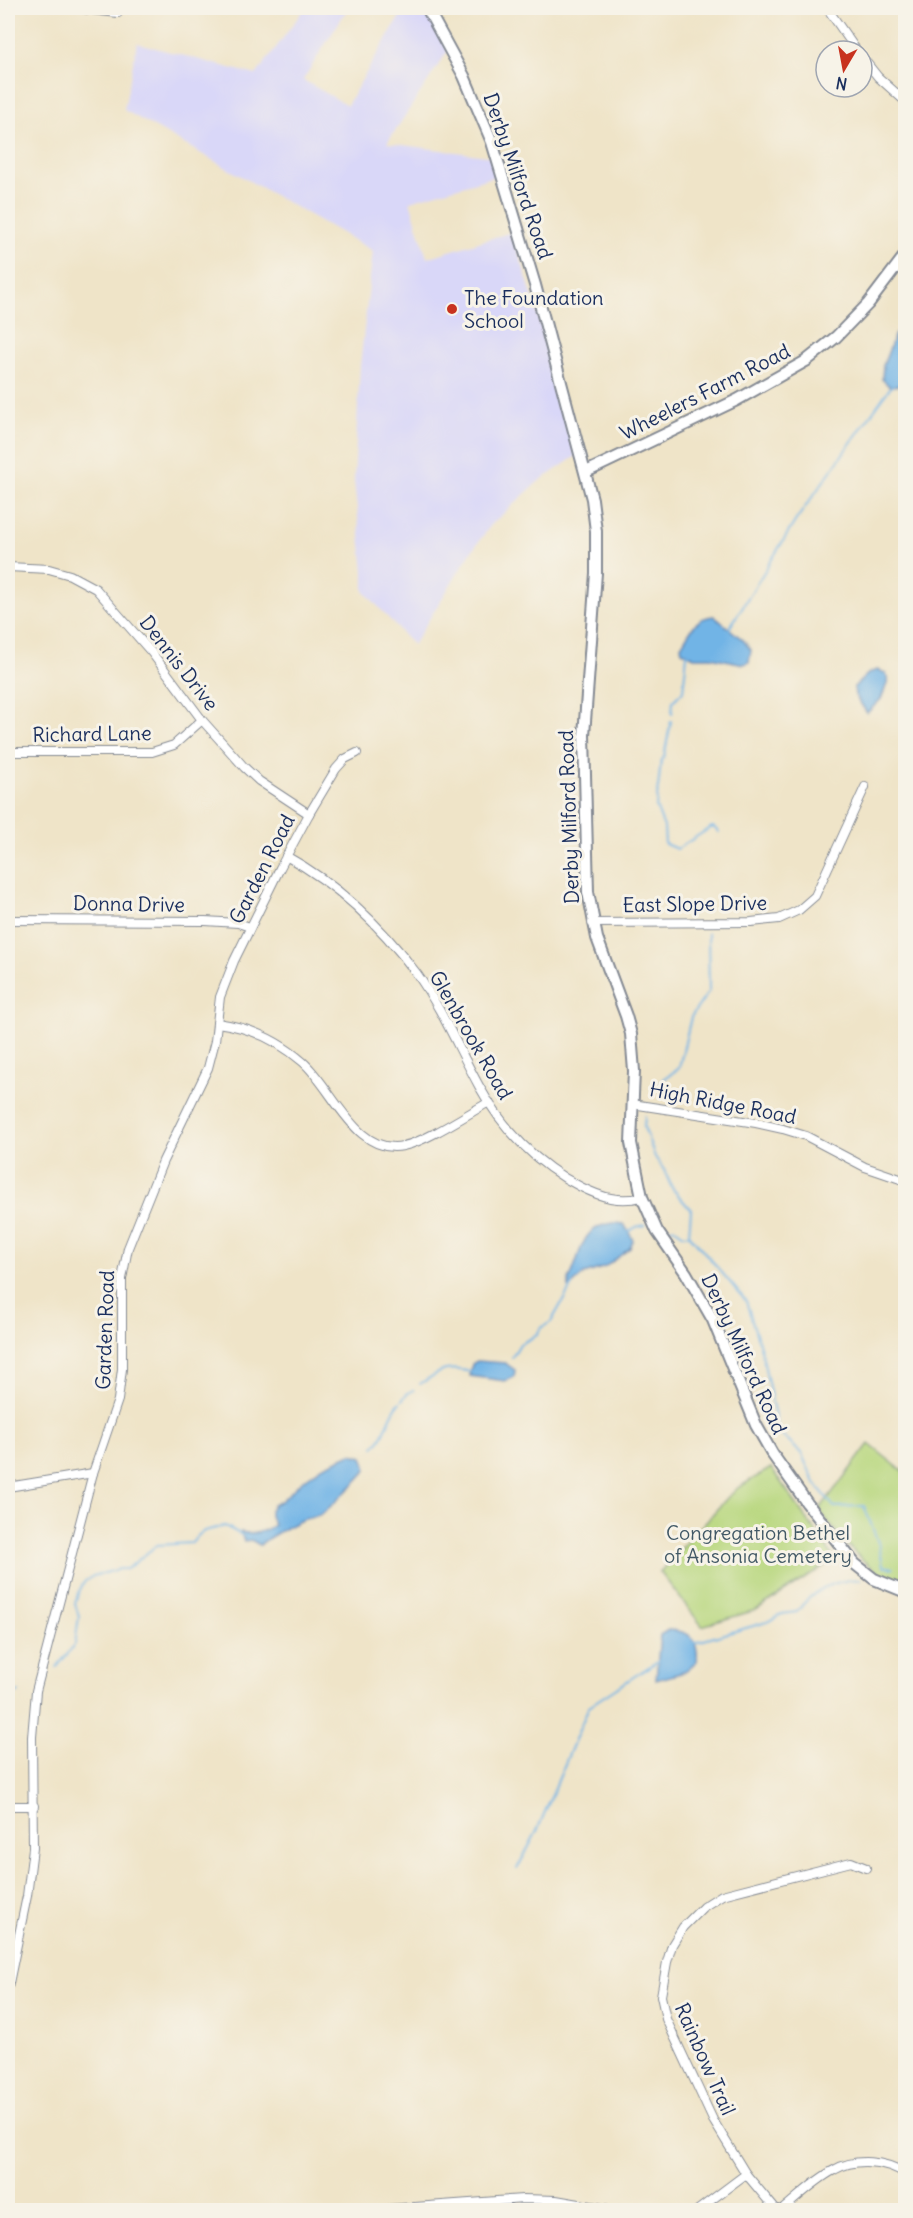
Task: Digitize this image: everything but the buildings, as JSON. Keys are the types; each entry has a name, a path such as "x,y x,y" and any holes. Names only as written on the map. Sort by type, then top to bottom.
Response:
{"main road":[{"name":"Derby Milford Road","path":"427,8 464,76 492,142 535,285 586,472 594,513 596,581 584,735 587,875 592,923 631,1034 634,1061 631,1143 642,1197 659,1234 696,1289 713,1320 756,1425 773,1455 855,1564 874,1579 906,1592"},
{"name":"Wheelers Farm Road","path":"586,472 737,400 806,361 836,337 863,309 906,254"}],"street":[{"path":"8,9 12,8"},
{"path":"75,8 118,13"},
{"path":"827,8 849,39"},
{"path":"874,72 906,102"},
{"name":"Dennis Drive","path":"8,567 60,572 76,577 96,589 152,653 202,720 259,781 309,814"},
{"name":"Richard Lane","path":"8,752 152,752 174,745 202,720"},
{"name":"Garden Road","path":"8,1988 29,1886 33,1848 32,1737 36,1691 93,1473 116,1408 120,1389 124,1262 148,1196 208,1068 220,997 250,927 309,814 336,770 345,759 357,753"},
{"name":"East Slope Drive","path":"592,923 751,922 779,919 799,910 815,896 865,787"},
{"name":"Glenbrook Road","path":"286,856 319,877 353,904 400,953 440,1010 489,1102 519,1141 549,1167 573,1183 609,1199 623,1201 642,1197"},
{"name":"Donna Drive","path":"8,920 205,921 238,923 250,927"},
{"path":"217,1023 259,1033 295,1056 321,1081 352,1124 374,1143 384,1146 396,1147 415,1143 489,1102"},
{"name":"High Ridge Road","path":"632,1104 783,1129 806,1136 865,1167 906,1181"},
{"path":"8,1487 93,1473"},
{"path":"8,1806 34,1806"},
{"name":"Rainbow Trail","path":"776,2211 746,2174 713,2120 666,2019 661,1996 667,1962 672,1945 682,1927 703,1907 722,1895 851,1862 866,1868"},
{"path":"782,2211 834,2169 847,2165 876,2162 890,2165 906,2174"},
{"path":"698,2211 746,2174"},
{"path":"374,2211 523,2199 556,2200 614,2211"}],"shaded area":[{"name":"The Foundation School","path":"305,8 348,8 303,80 347,105 405,8 428,8 449,49 387,143 494,157 500,175 410,201 427,258 512,232 542,327 551,369 576,456 538,482 491,525 471,552 413,645 364,591 364,571 354,481 360,366 373,251 124,110 137,43 256,75"}],"green space":[{"path":"869,1444 905,1473 905,1586 891,1580 867,1564 846,1544 819,1510"},
{"name":"Congregation Bethel of Ansonia Cemetery","path":"771,1468 835,1559 756,1610 702,1626 660,1572 728,1497 739,1487"}],"water":[{"path":"905,328 905,385 889,386 882,379 883,366 895,334"},
{"path":"714,616 743,640 751,650 749,662 744,664 711,657 694,657 682,651 681,646 694,626 702,619"},
{"path":"877,670 886,673 888,681 881,699 867,713 855,695 854,687 869,673"},
{"path":"624,1224 633,1240 630,1248 605,1267 584,1274 569,1288 569,1280 588,1235 603,1225"},
{"path":"477,1361 505,1363 515,1370 514,1377 505,1381 470,1376 472,1364"},
{"path":"351,1454 363,1457 366,1470 323,1513 295,1523 260,1545 251,1540 244,1542 241,1532 258,1532 274,1525 270,1516 273,1505 281,1501 302,1481 322,1467"},
{"path":"668,1630 687,1634 695,1641 697,1661 684,1672 656,1680 660,1635"}],"waterway":[{"path":"727,632 796,520 892,385"},
{"path":"672,714 673,701 683,691 687,655 690,653"},
{"path":"671,721 664,757 661,761 656,807 664,827 665,844 677,849 710,828 713,827 719,832"},
{"path":"657,1090 664,1079 679,1068 691,1017 709,991 708,933"},
{"path":"645,1116 644,1127 655,1157 672,1188 691,1210 689,1234"},
{"path":"627,1233 636,1227 645,1225"},
{"path":"663,1228 674,1228 684,1235 689,1234 746,1301 762,1353 778,1432 801,1453 815,1483 834,1507 864,1506 879,1545 883,1566 893,1568"},
{"path":"512,1357 520,1344 537,1335 541,1328 551,1322 572,1285"},
{"path":"420,1384 444,1370 456,1369 472,1372"},
{"path":"402,1400 414,1390"},
{"path":"374,1447 382,1437 400,1402"},
{"path":"57,1667 75,1644 79,1616 75,1604 85,1581 93,1576 127,1569 157,1545 192,1543 207,1530 225,1526 242,1535"},
{"path":"693,1643 767,1622 782,1614 797,1612 803,1604 824,1588 841,1581 860,1579"},
{"path":"517,1869 537,1831 589,1706 661,1659"},
{"path":"8,1697 19,1692"}],"place":[{"name":"The Foundation School","path":"452,309"}]}
